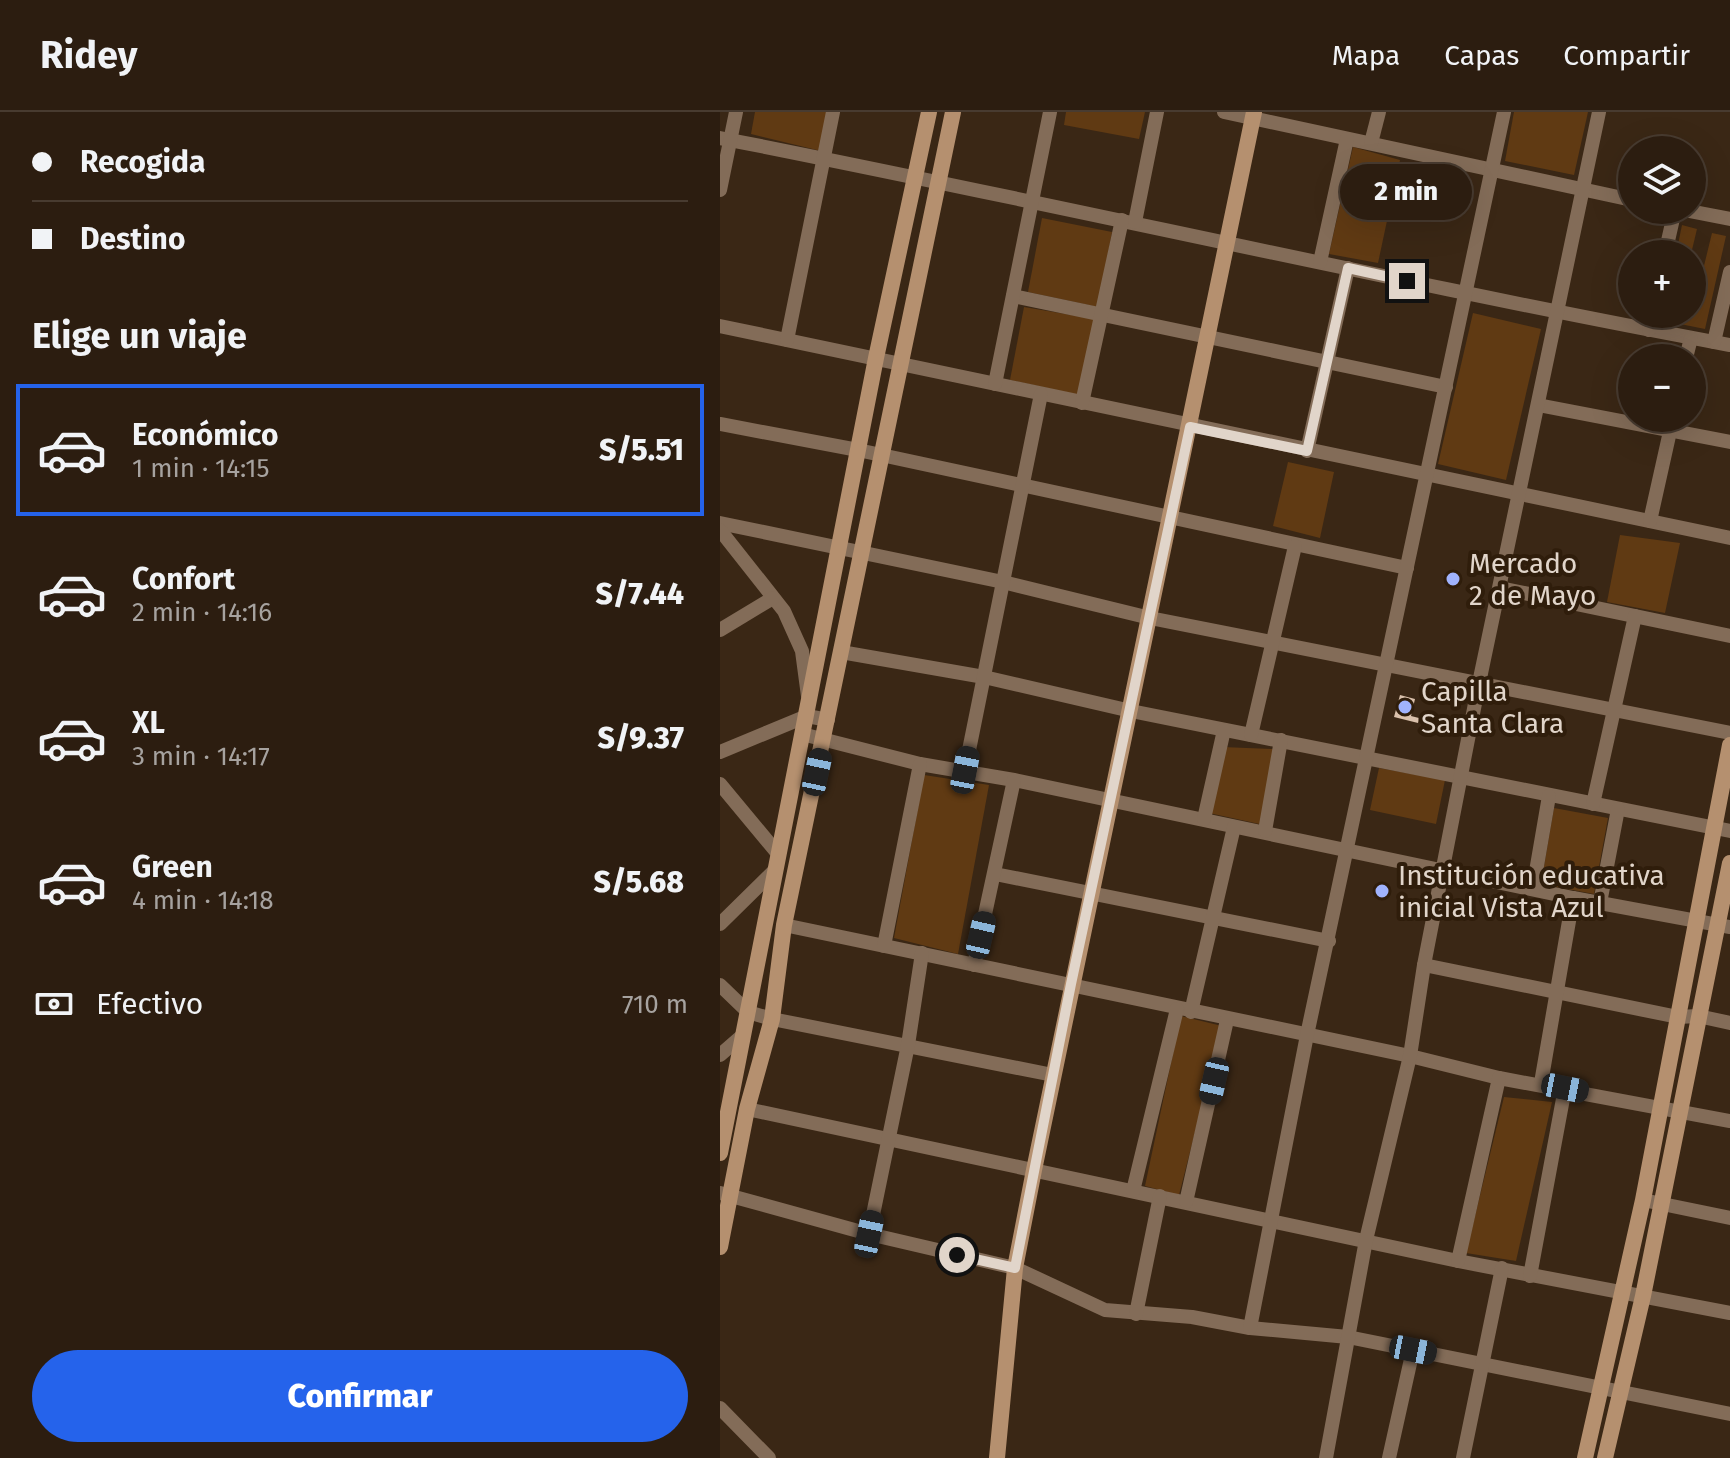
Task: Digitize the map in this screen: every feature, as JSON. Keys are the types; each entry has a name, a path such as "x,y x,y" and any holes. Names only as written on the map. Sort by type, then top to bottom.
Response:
{"street":[{"path":"720,190 725,139 736,112"},
{"path":"787,340 833,112"},
{"path":"720,1153 876,358 929,112"},
{"path":"720,1247 725,1202 772,1019 784,925 953,112"},
{"path":"995,384 1050,112"},
{"path":"1082,403 1102,313 1157,112"},
{"path":"1224,112 1253,115 1347,139 1618,197"},
{"path":"1371,143 1379,112"},
{"path":"1250,1328 1307,1035 1349,850 1504,112"},
{"path":"1326,1458 1366,1240 1410,1056 1424,965 1479,683 1599,112"},
{"path":"997,1458 1015,1268 1071,984 1113,800 1253,115"},
{"path":"725,139 1227,241 1465,295 1730,345"},
{"path":"1320,262 1347,139"},
{"path":"1706,214 1730,219"},
{"path":"1307,451 1348,268"},
{"path":"1714,342 1730,272"},
{"path":"1013,296 1446,387"},
{"path":"720,326 1730,538"},
{"path":"1690,344 1691,338"},
{"path":"965,770 1041,394"},
{"path":"1538,405 1618,416"},
{"path":"720,424 858,450 1023,488 1407,568"},
{"path":"1650,521 1670,432"},
{"path":"1698,432 1730,442"},
{"path":"720,523 1003,582 1150,618 1730,733"},
{"path":"720,530 784,611 802,651 808,710"},
{"path":"1251,735 1295,546"},
{"path":"1500,588 1730,636"},
{"path":"720,630 773,598"},
{"path":"1593,804 1635,616"},
{"path":"841,652 984,677 1131,711 1730,831"},
{"path":"808,710 828,720"},
{"path":"720,752 808,710"},
{"path":"1204,819 1224,730"},
{"path":"802,734 920,764 965,770 1573,898 1724,926"},
{"path":"1265,831 1281,740"},
{"path":"1585,1458 1643,1200 1730,745"},
{"path":"884,946 920,764"},
{"path":"974,965 1014,780"},
{"path":"720,784 777,862"},
{"path":"1533,889 1549,796"},
{"path":"1600,903 1618,809"},
{"path":"1133,1191 1184,1010 1215,918 1234,827"},
{"path":"720,924 777,862"},
{"path":"1605,1458 1643,1296 1698,1016 1724,926 1730,863"},
{"path":"995,874 1329,941"},
{"path":"1541,1083 1573,898"},
{"path":"784,925 1410,1056 1499,1078 1541,1083 1730,1121"},
{"path":"869,1234 908,1045 922,953"},
{"path":"1424,965 1559,990 1678,1017 1698,1016 1730,1023"},
{"path":"720,985 748,1012 772,1019 1053,1075"},
{"path":"1186,1202 1227,1020"},
{"path":"720,1055 743,1035"},
{"path":"1458,1261 1499,1078"},
{"path":"1530,1276 1565,1088"},
{"path":"747,1109 1530,1276 1623,1290 1730,1313"},
{"path":"1136,1314 1160,1196"},
{"path":"1643,1200 1730,1218"},
{"path":"725,1202 1015,1268 1105,1310 1192,1317 1250,1328 1348,1337 1730,1414"},
{"path":"1463,1458 1480,1363 1502,1268"},
{"path":"1389,1458 1413,1350"},
{"path":"720,1408 752,1452 769,1458"}],"shaded area":[{"path":"755,112 828,112 821,151 751,134"},
{"path":"1066,112 1145,112 1139,139 1064,125"},
{"path":"1514,112 1588,112 1574,175 1505,161"},
{"path":"1353,147 1400,160 1378,263 1329,254"},
{"path":"1042,218 1112,232 1098,307 1028,292"},
{"path":"1682,225 1697,229 1694,240 1679,240"},
{"path":"1712,233 1726,236 1706,325 1706,258"},
{"path":"1024,307 1095,319 1079,395 1010,380"},
{"path":"1473,313 1541,329 1506,480 1438,464"},
{"path":"1288,462 1334,472 1320,538 1273,526"},
{"path":"1620,535 1680,543 1665,613 1607,602"},
{"path":"1222,747 1273,749 1264,825 1209,813"},
{"path":"1379,768 1445,780 1436,824 1370,810"},
{"path":"924,775 989,785 958,954 894,938"},
{"path":"1554,808 1608,818 1594,894 1541,884"},
{"path":"1181,1016 1222,1026 1179,1195 1145,1186"},
{"path":"1504,1097 1552,1102 1516,1261 1466,1253"}],"building":[{"name":"Capilla Santa Clara","path":"1400,695 1415,699 1411,716 1419,718 1418,723 1394,717"}],"place":[{"name":"Mercado 2 de Mayo","path":"1453,579"},
{"name":"Capilla Santa Clara","path":"1405,707"},
{"name":"Institución educativa inicial Vista Azul","path":"1382,891"}],"route":[{"path":"957,1255 1015,1268 1071,984 1113,800 1190,427 1307,451 1348,268 1407,281"}]}
